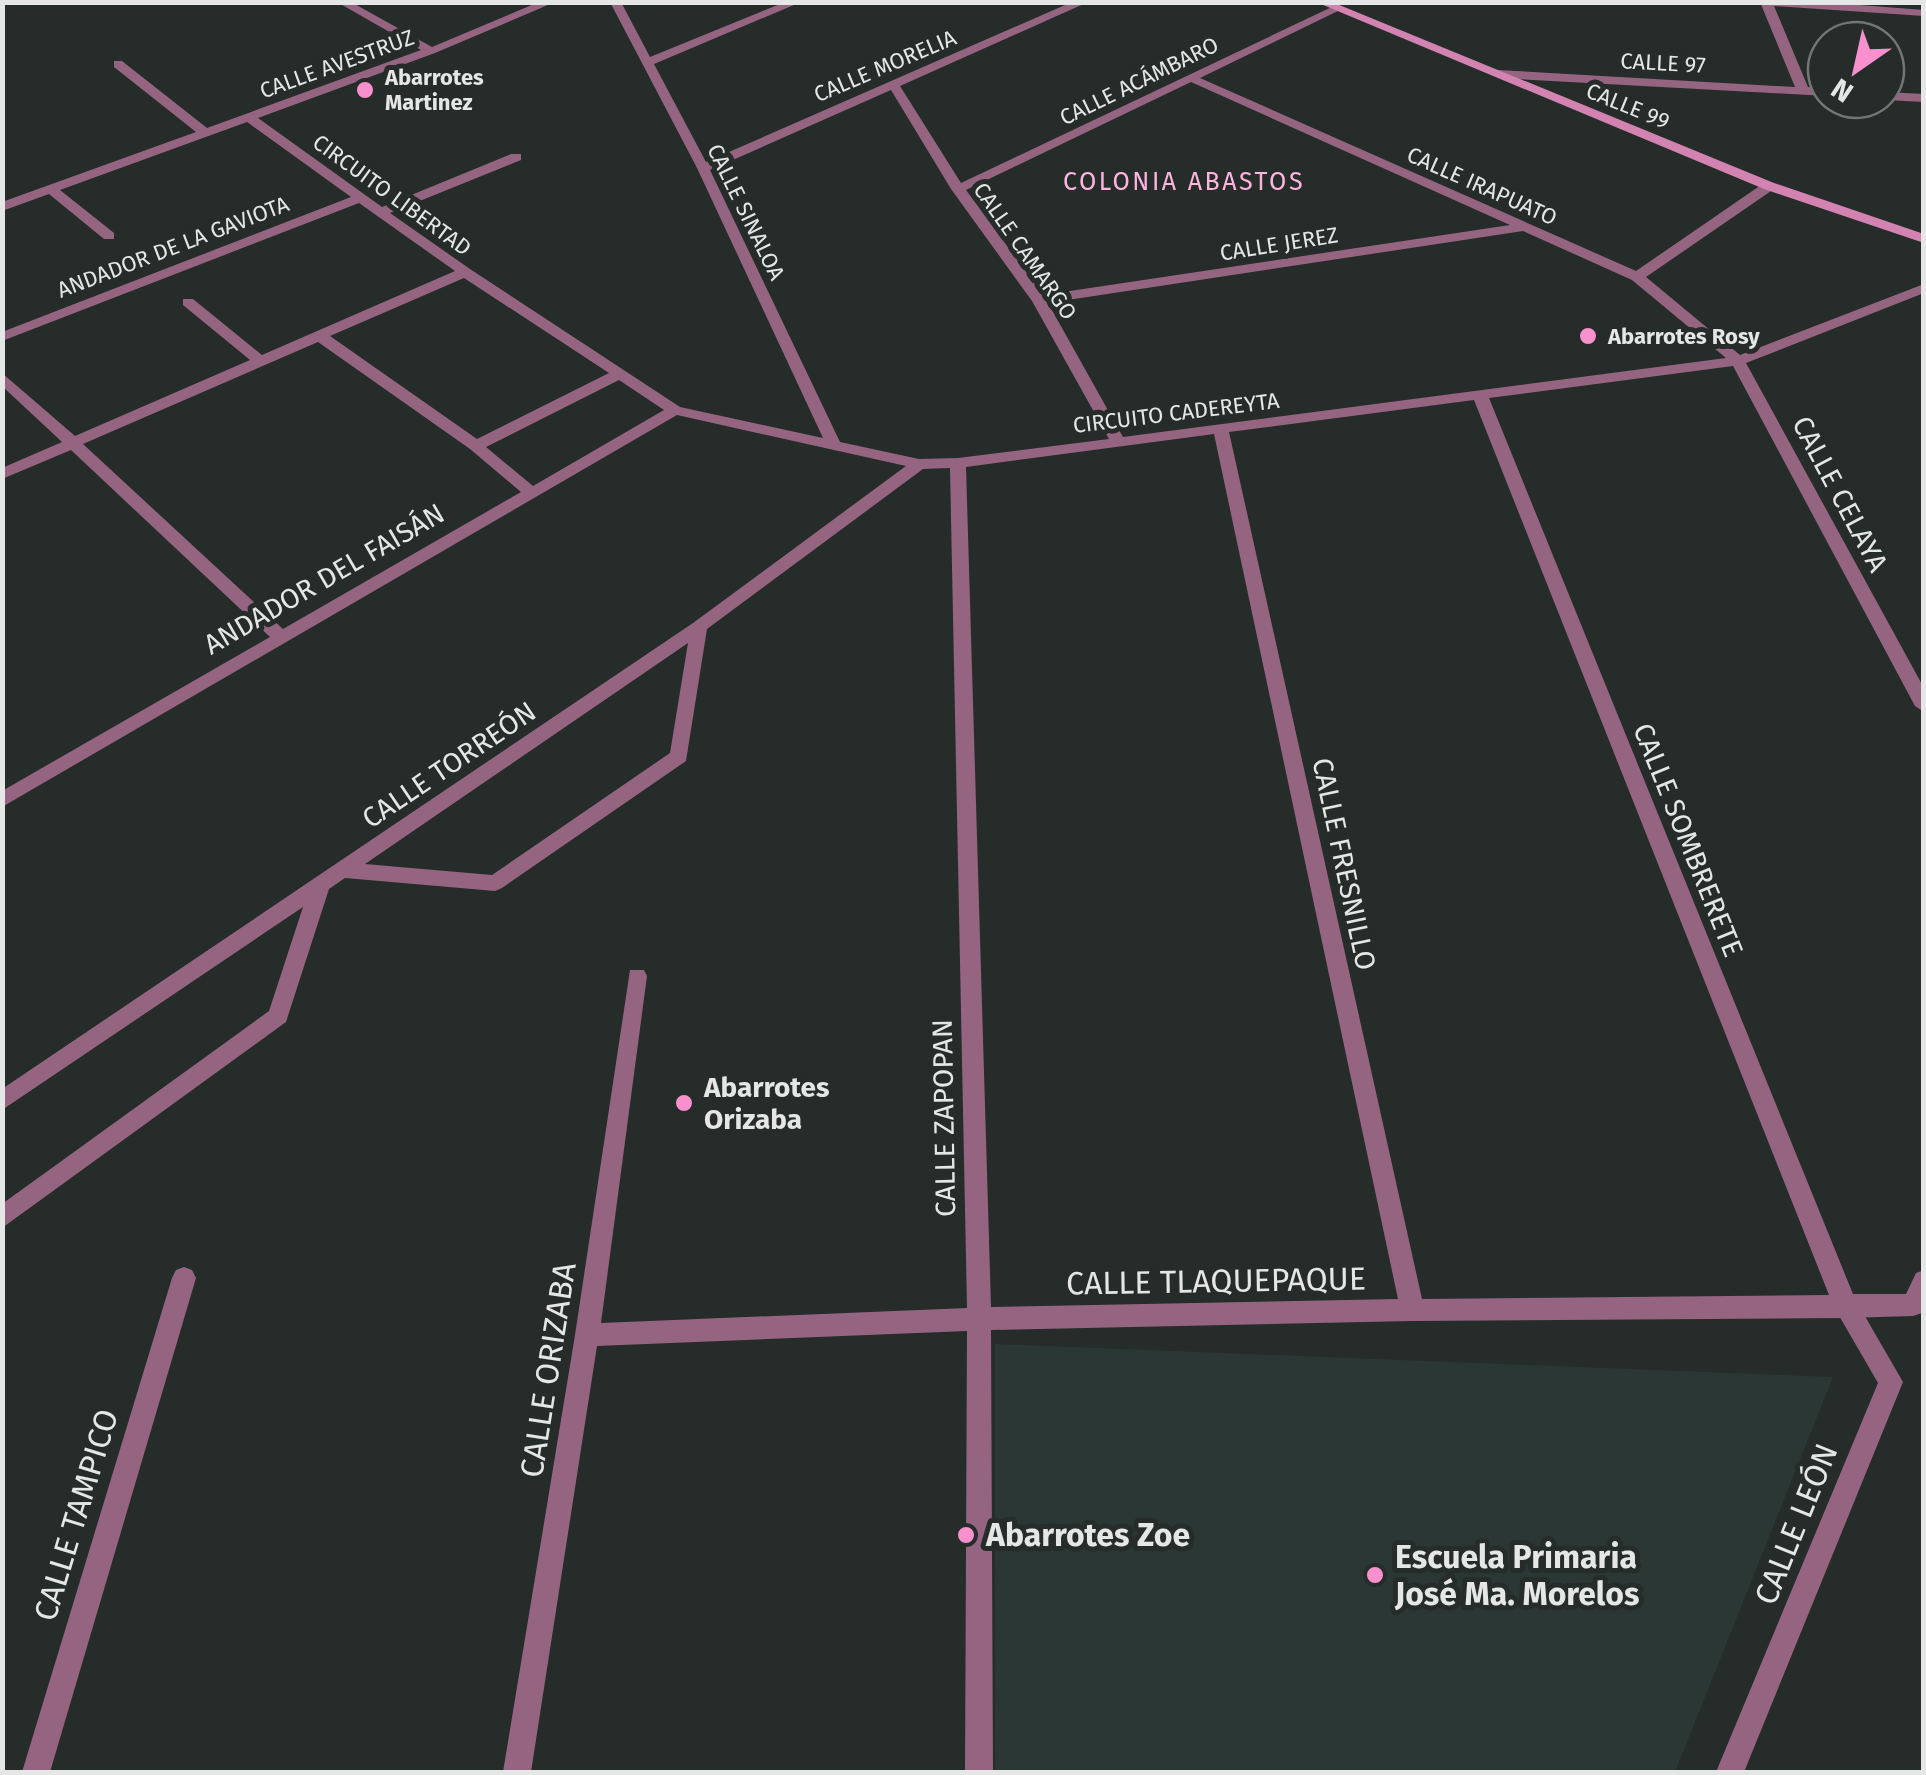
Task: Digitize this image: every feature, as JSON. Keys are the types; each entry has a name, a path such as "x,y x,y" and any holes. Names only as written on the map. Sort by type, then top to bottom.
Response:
{"street":[{"path":"342,2 431,52"},
{"name":"CALLE AVESTRUZ","path":"249,118 431,52 550,2"},
{"name":"CALLE SINALOA","path":"615,2 703,168 834,443"},
{"path":"649,62 796,2"},
{"name":"CALLE MORELIA","path":"703,168 1083,2"},
{"name":"CALLE 99","path":"1321,2 1769,186 1924,239"},
{"path":"1802,91 1766,2 1924,12"},
{"name":"CALLE ACÁMBARO","path":"958,189 1336,8"},
{"path":"118,64 204,132"},
{"name":"CALLE 97","path":"1498,74 1806,91"},
{"name":"CALLE IRAPUATO","path":"1191,78 1637,277 1738,361"},
{"name":"CALLE CAMARGO","path":"893,84 958,189 1040,300 1120,443"},
{"path":"2,207 249,118"},
{"name":"CIRCUITO LIBERTAD","path":"249,118 465,272"},
{"path":"380,212 516,157"},
{"path":"1637,277 1769,186"},
{"path":"52,190 109,236"},
{"name":"ANDADOR DE LA GAVIOTA","path":"2,337 360,198"},
{"name":"CALLE JEREZ","path":"1040,300 1526,227"},
{"name":"CIRCUITO LIBERTAD","path":"2,474 465,272"},
{"name":"CIRCUITO CADEREYTA","path":"465,272 675,410 919,464 958,463 1221,431 1479,393 1738,361 1924,288"},
{"path":"188,302 260,360"},
{"path":"318,335 476,446 529,491"},
{"name":"CALLE CELAYA","path":"1738,361 1924,706"},
{"path":"476,446 620,374"},
{"path":"2,377 280,636"},
{"name":"CALLE SOMBRERETE","path":"1479,393 1846,1307"},
{"name":"ANDADOR DEL FAISÁN","path":"2,800 529,491 675,410"},
{"name":"CALLE FRESNILLO","path":"1221,431 1412,1310"},
{"name":"CALLE ZAPOPAN","path":"958,463 980,1319 979,1772"},
{"name":"CALLE TORREÓN","path":"2,1101 700,627 919,464"},
{"path":"344,870 494,884 678,756 700,627"},
{"path":"2,1218 278,1016 320,885"},
{"name":"CALLE ORIZABA","path":"517,1772 587,1335 637,976"},
{"name":"CALLE TAMPICO","path":"36,1772 184,1278"},
{"name":"CALLE TLAQUEPAQUE","path":"587,1335 980,1319 1912,1305 1924,1281"},
{"name":"CALLE LEÓN","path":"1730,1772 1891,1382 1846,1307"}],"shaded area":[{"name":"Escuela Primaria José Ma. Morelos","path":"995,1344 1833,1377 1675,1772 995,1772"}],"place":[{"name":"Abarrotes Martinez","path":"365,90"},
{"name":"Abarrotes Rosy","path":"1588,336"},
{"name":"Abarrotes Orizaba","path":"684,1103"},
{"name":"Abarrotes Zoe","path":"966,1535"},
{"name":"Escuela Primaria José Ma. Morelos","path":"1375,1575"}],"district":[{"name":"COLONIA ABASTOS","path":"1184,182"}]}
